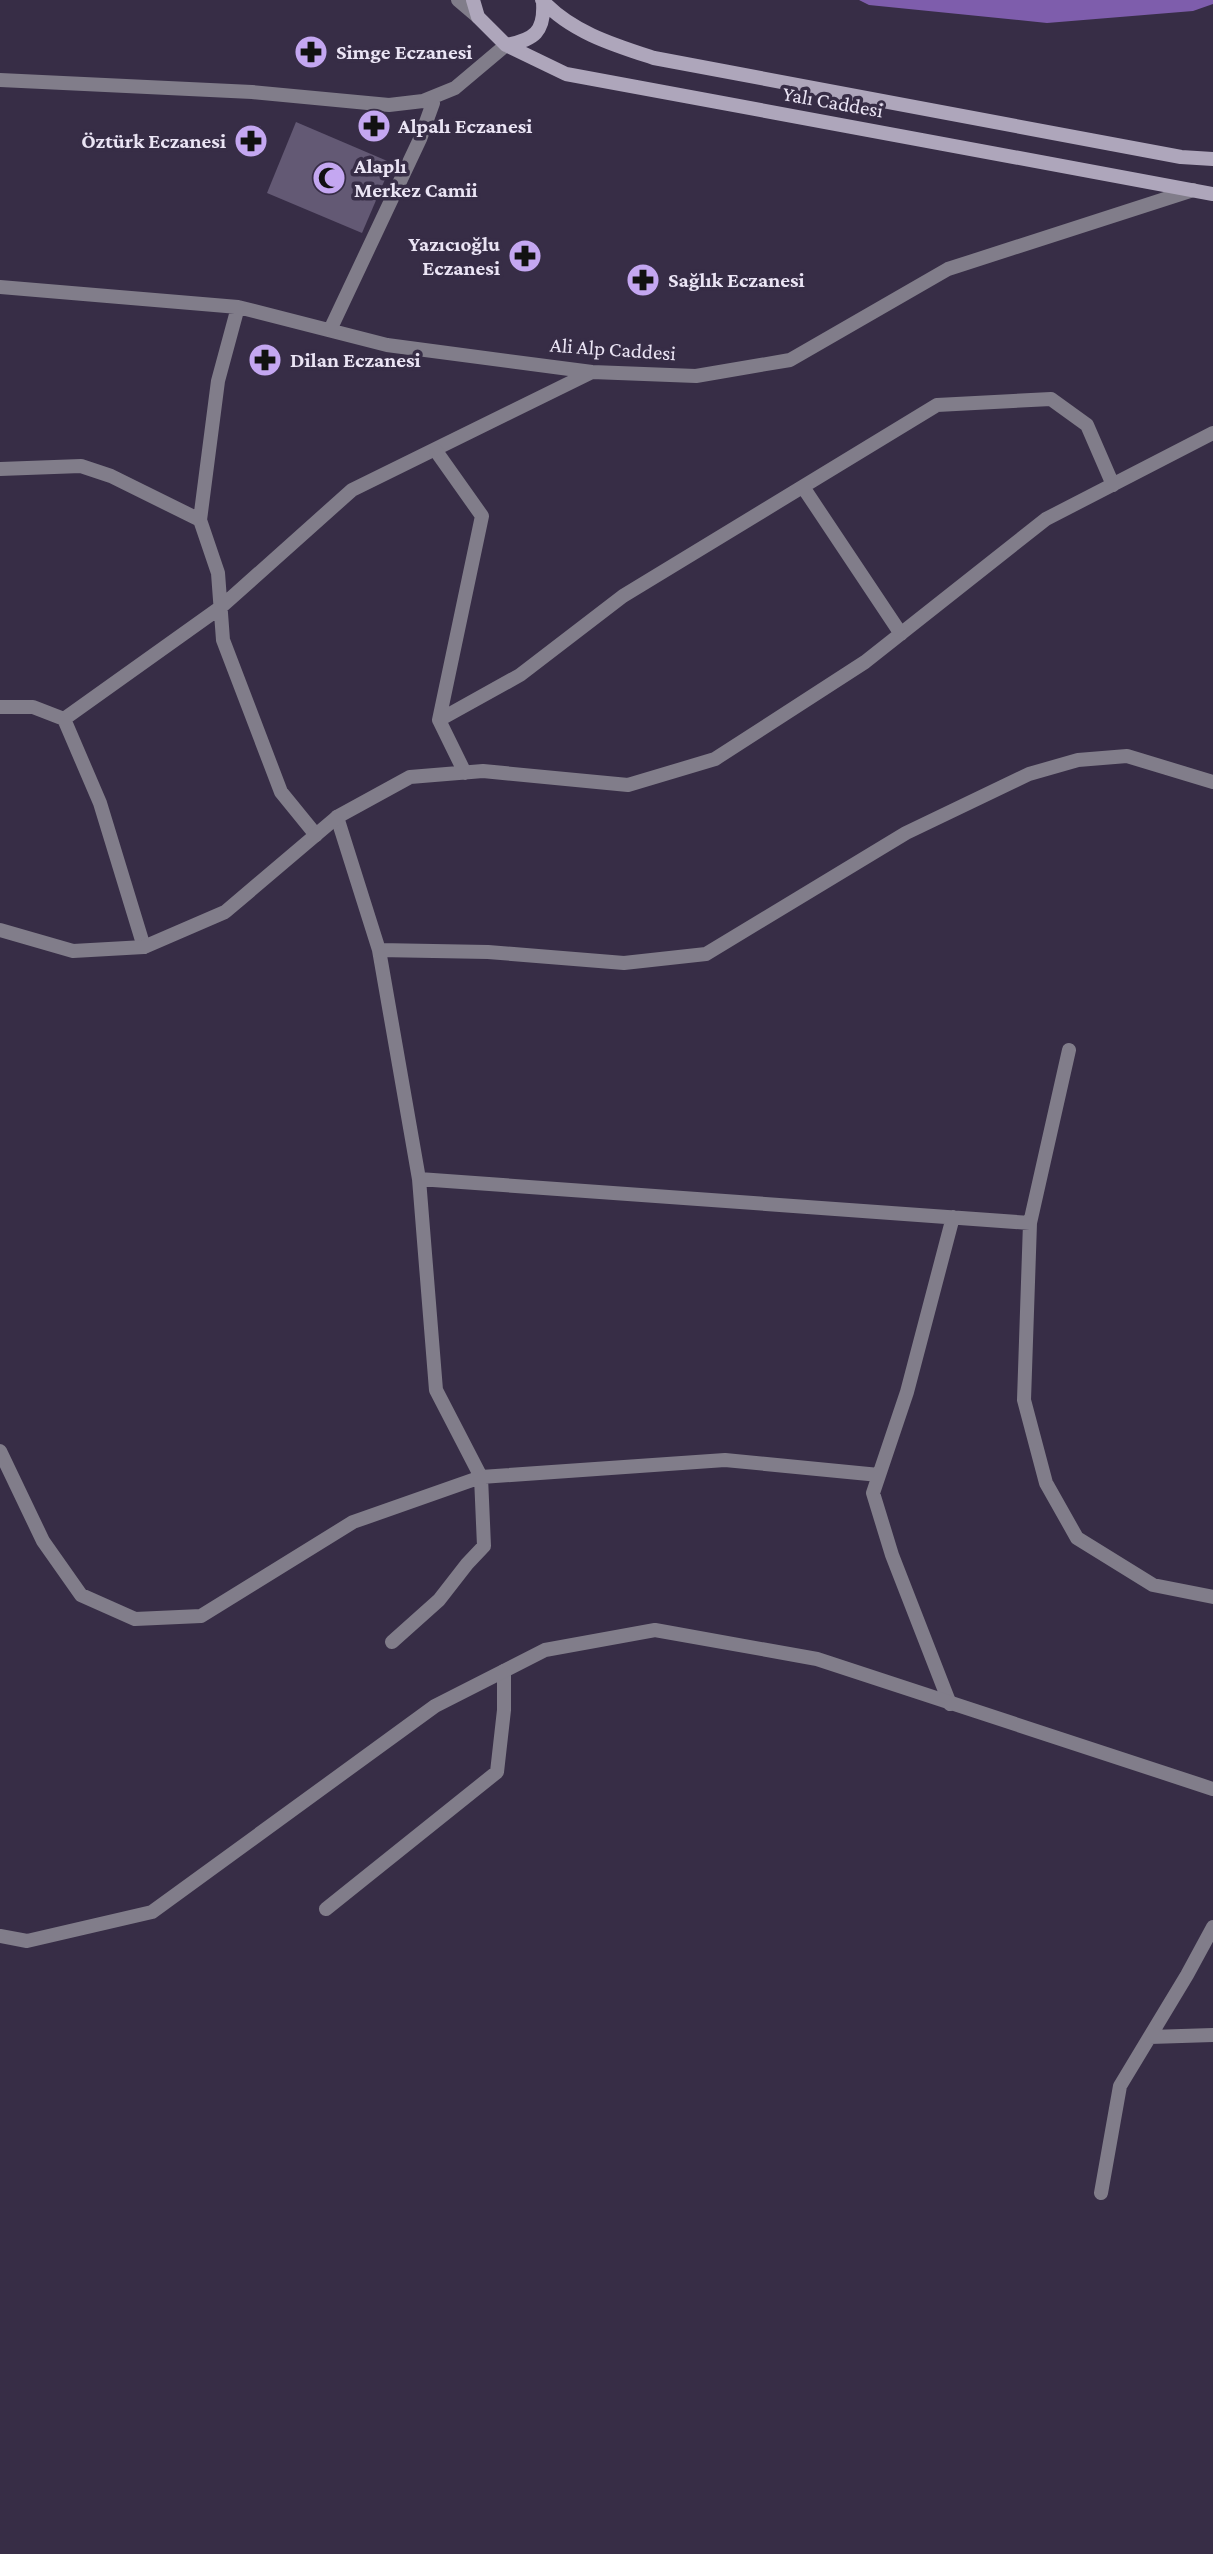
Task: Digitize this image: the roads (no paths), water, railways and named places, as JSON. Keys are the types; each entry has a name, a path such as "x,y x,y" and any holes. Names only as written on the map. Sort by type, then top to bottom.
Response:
{"main road":[{"name":"Yalı Caddesi","path":"473,0 478,17 506,45 566,74 1213,194"},
{"name":"Yalı Caddesi","path":"542,1 574,26 613,45 654,58 1181,157 1213,159"},
{"path":"506,45 526,41 538,31 544,18 542,1"}],"street":[{"path":"458,0 478,17"},
{"path":"423,102 455,88 506,45"},
{"path":"0,80 252,92 389,105 433,103 420,139 330,330"},
{"name":"Ali Alp Caddesi","path":"0,287 238,307 387,345 592,372 696,376 790,360 948,270 1193,190"},
{"path":"238,307 218,381 200,520 218,573 223,640 281,792 316,835"},
{"path":"64,719 221,607 352,490 592,372"},
{"path":"439,720 520,676 623,596 937,405 1051,398 1087,425 1113,485"},
{"path":"0,930 74,951 144,947 225,912 337,817 410,777 483,771 628,785 715,759 864,662 1046,519 1213,433"},
{"path":"436,451 482,516 439,720 464,773"},
{"path":"0,469 81,466 111,476 200,520"},
{"path":"803,487 901,634"},
{"path":"0,707 33,707 64,719 100,803 144,947"},
{"path":"379,950 488,952 624,963 706,954 906,833 1029,774 1079,760 1127,756 1213,782"},
{"path":"337,817 379,950 419,1179 436,1390 481,1477 484,1546 439,1600 392,1642"},
{"path":"1069,1050 1030,1223 1024,1400 1046,1483 1077,1538 1153,1586 1213,1597"},
{"path":"419,1179 1030,1223"},
{"path":"950,1704 892,1555 873,1493 908,1392 953,1217"},
{"path":"0,1451 43,1541 81,1595 135,1619 201,1616 353,1522 481,1477 725,1460 879,1475"},
{"path":"0,1936 27,1941 152,1912 435,1706 545,1650 654,1630 817,1659 1213,1788"},
{"path":"326,1909 497,1772 504,1710 504,1671"},
{"path":"1101,2193 1120,2086 1213,1927"},
{"path":"1150,2037 1213,2035"}],"place":[{"name":"Simge Eczanesi","path":"311,52"},
{"name":"Alpalı Eczanesi","path":"374,126"},
{"name":"Öztürk Eczanesi","path":"251,141"},
{"name":"Alaplı Merkez Camii","path":"329,178"},
{"name":"Yazıcıoğlu Eczanesi","path":"525,256"},
{"name":"Sağlık Eczanesi","path":"643,280"},
{"name":"Dilan Eczanesi","path":"265,360"}]}
